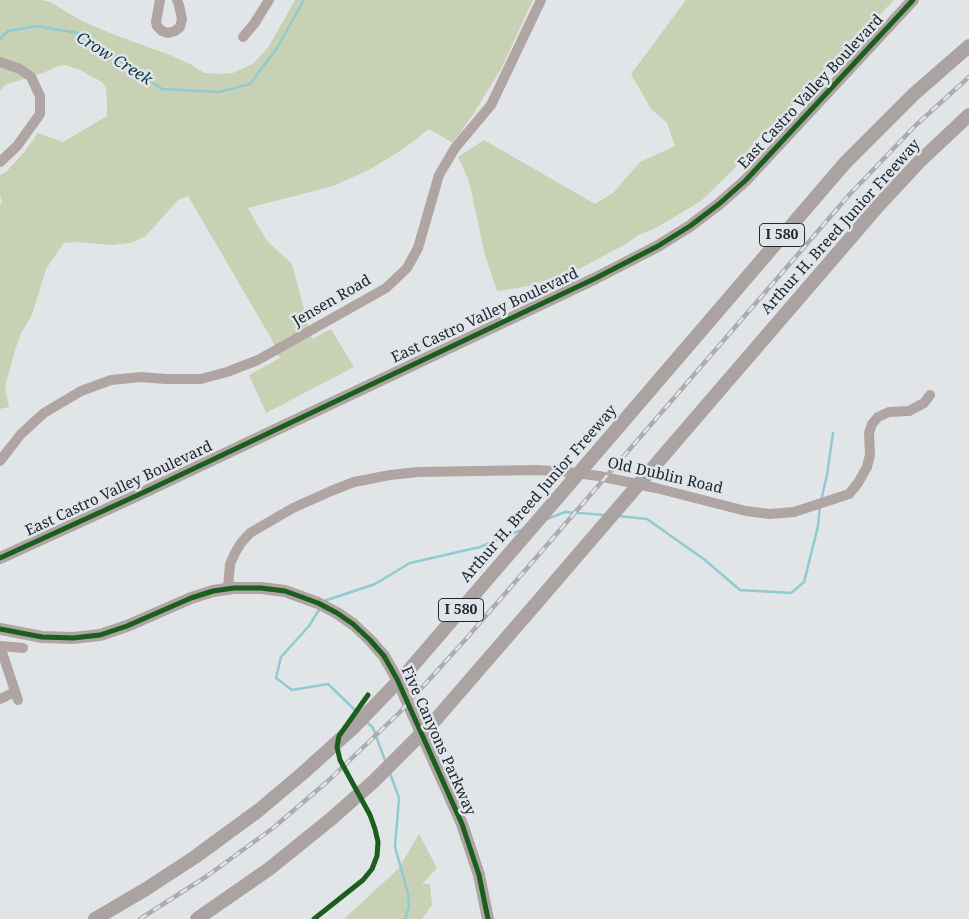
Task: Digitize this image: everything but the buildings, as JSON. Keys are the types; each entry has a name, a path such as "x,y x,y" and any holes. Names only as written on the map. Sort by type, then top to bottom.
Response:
{"highway":[{"name":"Arthur H. Breed Junior Freeway","path":"95,919 195,857 259,810 355,726 409,670 845,163 914,94 969,46"},
{"name":"Arthur H. Breed Junior Freeway","path":"197,919 269,869 331,819 389,767 437,718 879,205 920,161 969,115"}],"main road":[{"name":"East Castro Valley Boulevard","path":"0,558 138,495 603,274 658,246 720,204 746,180 913,0"},
{"name":"Five Canyons Parkway","path":"0,629 42,637 73,638 100,635 127,626 191,598 234,588 279,590 307,598 337,613 366,636 379,650 393,671 451,796 471,849 488,919"}],"street":[{"path":"160,0 156,22 162,31 168,33 180,27 182,19 177,0"},
{"path":"243,37 254,24 269,0"},
{"name":"Jensen Road","path":"0,461 21,434 44,413 81,391 111,380 141,377 166,379 202,378 227,372 258,360 386,288 407,268 418,248 439,175 456,148 491,105 542,0"},
{"path":"0,162 17,146 40,114 40,96 31,77 20,69 2,63"},
{"name":"Old Dublin Road","path":"234,588 228,576 232,558 250,533 293,508 331,490 354,482 390,475 418,472 537,470 568,472 599,476 656,488 746,511 770,514 794,512 849,494 867,467 870,455 869,433 872,424 878,417 889,412 909,411 924,403 930,395"},
{"path":"0,699 17,696 0,646 23,648"}],"green space":[{"path":"0,0 42,0 50,2 82,21 170,55 205,73 219,74 233,73 254,63 269,46 295,0 533,0 501,69 453,143 429,129 402,150 367,171 333,186 248,208 267,241 292,264 312,339 331,329 354,367 266,413 249,375 280,358 271,338 188,196 178,200 146,236 131,243 111,245 78,242 64,243 46,269 32,315 21,333 5,387 9,407 0,409 0,204 2,202 0,196 0,175 7,171 38,133 63,142 107,116 107,104 106,88 102,82 66,65 58,66 43,73 5,85 0,91"},
{"path":"686,0 894,0 794,104 757,139 735,168 701,201 654,229 638,235 628,243 579,269 529,286 497,291 485,255 469,181 458,157 484,140 595,204 613,193 640,162 675,146 667,123 651,109 631,74"},
{"path":"419,834 437,868 422,884 430,884 432,905 422,919 344,919 399,868"}],"waterway":[{"name":"Crow Creek","path":"0,39 8,31 36,26 78,33 162,89 219,92 250,84 277,48 304,0"},
{"path":"821,501 833,433"},
{"path":"618,516 647,519 705,560 740,590 791,593 804,582 818,526 820,506"},
{"path":"547,519 565,512 605,515"},
{"path":"324,601 375,584 410,563 480,547 521,530"},
{"path":"320,608 309,626 281,657 276,678 292,690 328,684 359,714"},
{"path":"366,721 373,728 386,763"},
{"path":"390,773 399,798 395,847 408,893 409,907 405,919"}],"railway":[{"path":"140,919 207,876 273,828 328,781 399,713 465,640 850,194 916,125 969,77"}],"cycle path":[{"path":"0,558 138,495 596,278 658,246 690,226 746,180 913,0"},
{"path":"0,629 42,637 73,638 100,635 127,626 191,598 213,591 234,588 261,588 285,591 318,603 337,613 353,624 370,640 384,656 397,679 462,824 479,875 488,919"},
{"path":"314,919 363,880 372,869 377,856 378,842 370,815 340,760 337,747 339,736 368,695"}]}
